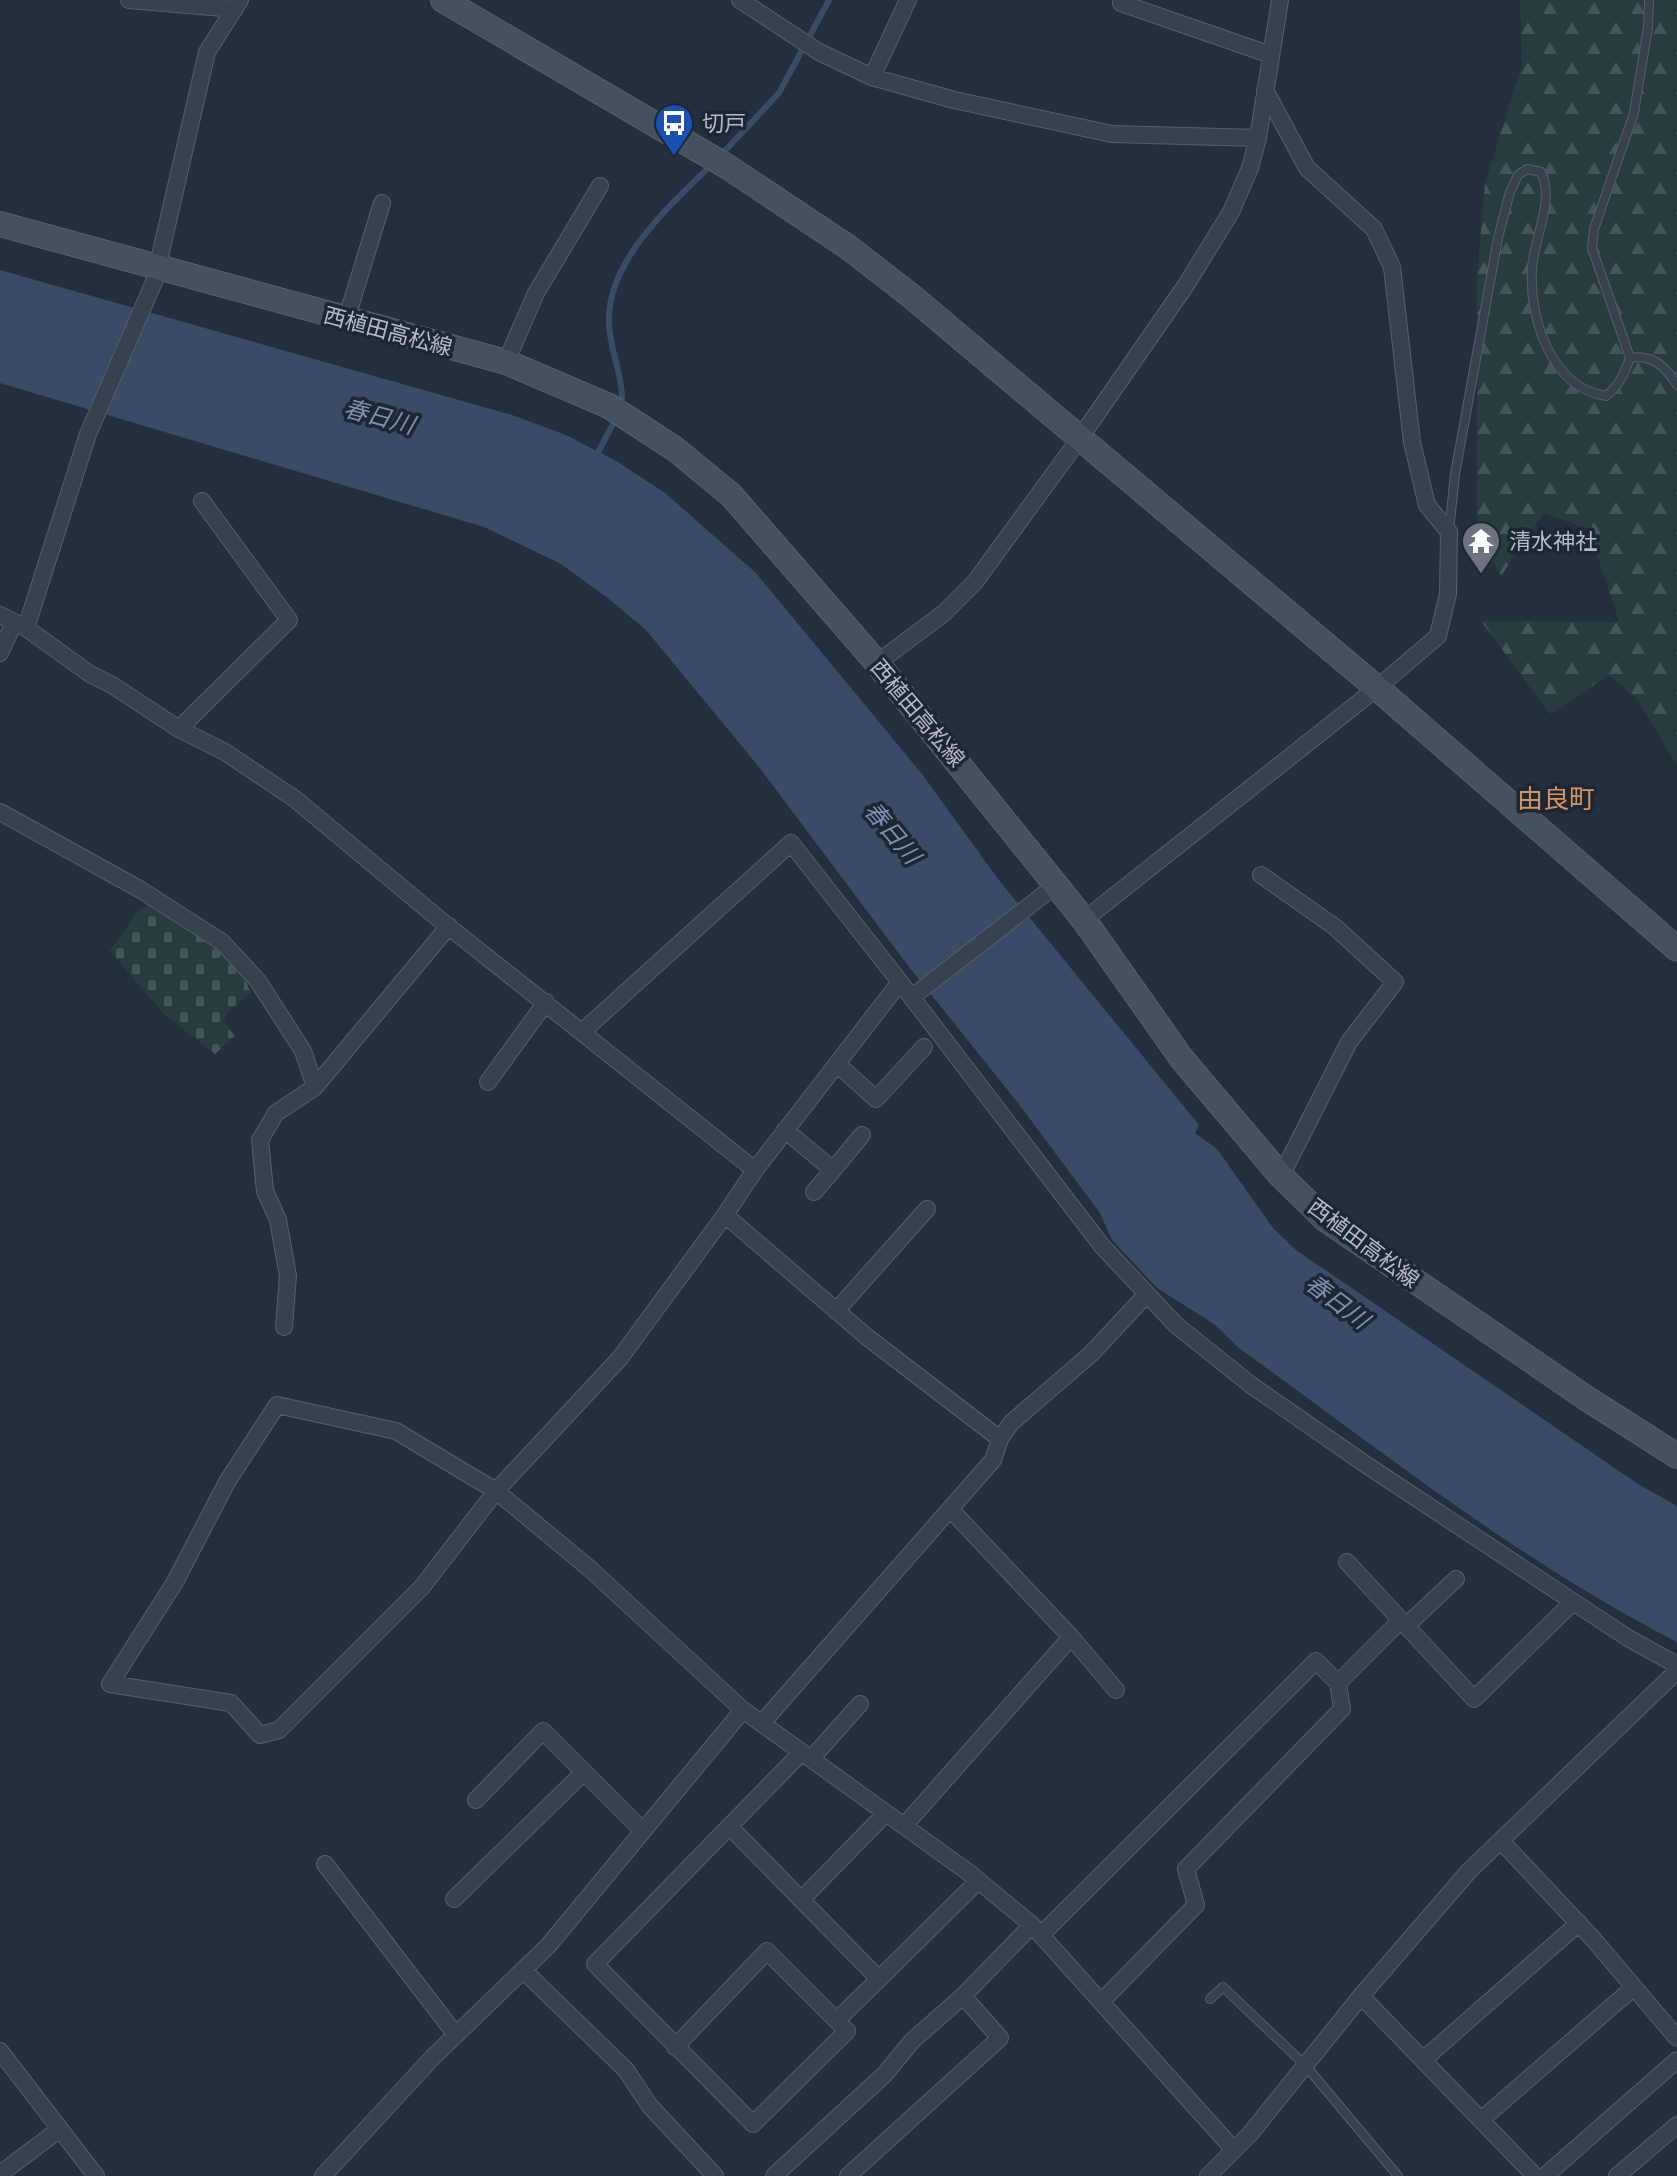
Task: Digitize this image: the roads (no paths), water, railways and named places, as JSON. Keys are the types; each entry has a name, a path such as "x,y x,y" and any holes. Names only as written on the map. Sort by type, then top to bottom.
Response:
{"main road":[{"path":"443,0 728,167 898,285 1377,688 1677,949"},
{"name":"西植田高松線","path":"0,224 156,275 506,362 609,406 675,449 731,495 877,663 1084,920 1182,1059 1281,1176 1337,1228 1586,1398 1677,1456"}],"street":[{"path":"129,0 238,4"},
{"path":"740,0 819,52 872,77 954,100 1112,134 1258,138"},
{"path":"872,77 908,0"},
{"path":"877,663 944,613 975,582 1186,285 1231,212 1250,168 1258,138 1280,0"},
{"path":"1121,3 1271,55"},
{"path":"0,653 156,275 207,52 238,4"},
{"path":"1084,920 1438,636 1448,594 1449,532 1427,505 1412,442 1392,267 1374,229 1307,168 1265,90"},
{"path":"506,362 536,293 600,186"},
{"path":"346,320 382,203"},
{"path":"179,729 289,620 202,501"},
{"path":"13,622 90,674 179,729 225,752 295,799 755,1170"},
{"path":"0,812 141,890 222,942 258,981 303,1051 315,1087"},
{"path":"583,1031 791,843 1102,1246 1146,1295 1207,1353 1573,1602 1677,1668 1469,1871 1361,1996 1250,2134 1208,2176"},
{"path":"1261,875 1335,927 1395,982 1349,1042 1281,1176"},
{"path":"912,997 1056,885"},
{"path":"284,1327 288,1276 278,1220 265,1191 260,1140 276,1113 315,1087 449,926"},
{"path":"900,982 755,1170 620,1358 496,1491 422,1587 279,1730 260,1735 231,1703 110,1684 175,1582 227,1482 277,1405 396,1431 496,1491 589,1568 743,1710 978,1881 1036,1930 1234,2150"},
{"path":"488,1082 546,1002"},
{"path":"837,1064 876,1099 924,1047"},
{"path":"785,1130 833,1170"},
{"path":"814,1192 862,1135"},
{"path":"836,1311 927,1209"},
{"path":"725,1215 836,1311 1000,1439"},
{"path":"762,1723 993,1460 1000,1439 1011,1423 1091,1354 1146,1295"},
{"path":"951,1510 1071,1637 1116,1690"},
{"path":"1347,1562 1474,1699 1573,1602"},
{"path":"1338,1683 1456,1579"},
{"path":"904,1826 1071,1637"},
{"path":"774,2176 885,2074 912,2041 1036,1930 1316,1661 1338,1683 1342,1709 1186,1869 1196,1905 1102,2001"},
{"path":"675,2047 767,1951 847,2031 753,2124 675,2047 595,1964 729,1826 860,1704"},
{"path":"323,2176 456,2035 548,1946 743,1710"},
{"path":"476,1800 543,1731 643,1831"},
{"path":"454,1899 584,1772"},
{"path":"802,1899 886,1813"},
{"path":"729,1826 879,1979"},
{"path":"1501,1841 1579,1923 1677,2038"},
{"path":"325,1864 456,2035"},
{"path":"837,2020 978,1881"},
{"path":"1423,2060 1579,1923"},
{"path":"523,1970 626,2070 649,2105 715,2176"},
{"path":"1481,2120 1633,1988"},
{"path":"848,2176 1000,2038 963,1996"},
{"path":"1361,1996 1535,2176"},
{"path":"0,2051 96,2176"},
{"path":"1545,2176 1677,2060"},
{"path":"1617,2176 1677,2125"},
{"path":"0,2174 60,2129"}],"lane":[{"path":"1449,532 1455,474 1498,238 1510,192 1518,175 1527,169 1541,172 1548,192 1532,269 1534,303 1556,365 1570,381 1591,394 1606,396 1619,385 1630,358 1592,248 1600,209 1634,113 1648,27 1649,0"},
{"path":"1630,358 1643,356 1660,363 1677,385"},
{"path":"1210,1999 1223,1987 1305,2065 1398,2176"}],"water":[{"name":"春日川","path":"0,270 512,415 566,435 618,462 665,493 756,573 922,774 998,879 1199,1125 1195,1133 1217,1149 1273,1228 1296,1250 1638,1484 1677,1506 1677,1642 1619,1611 1507,1541 1239,1348 1214,1324 1157,1288 1112,1240 1100,1213 1018,1103 906,963 759,767 646,630 609,599 561,564 484,527 0,383"}],"waterway":[{"path":"720,156 779,93 829,0"},
{"path":"622,398 609,319 619,275 646,234 712,164"},
{"path":"596,456 613,424"}],"place":[{"name":"切戸","path":"674,157"},
{"name":"清水神社","path":"1481,575"}],"district":[{"name":"由良町","path":"1556,799"}]}
